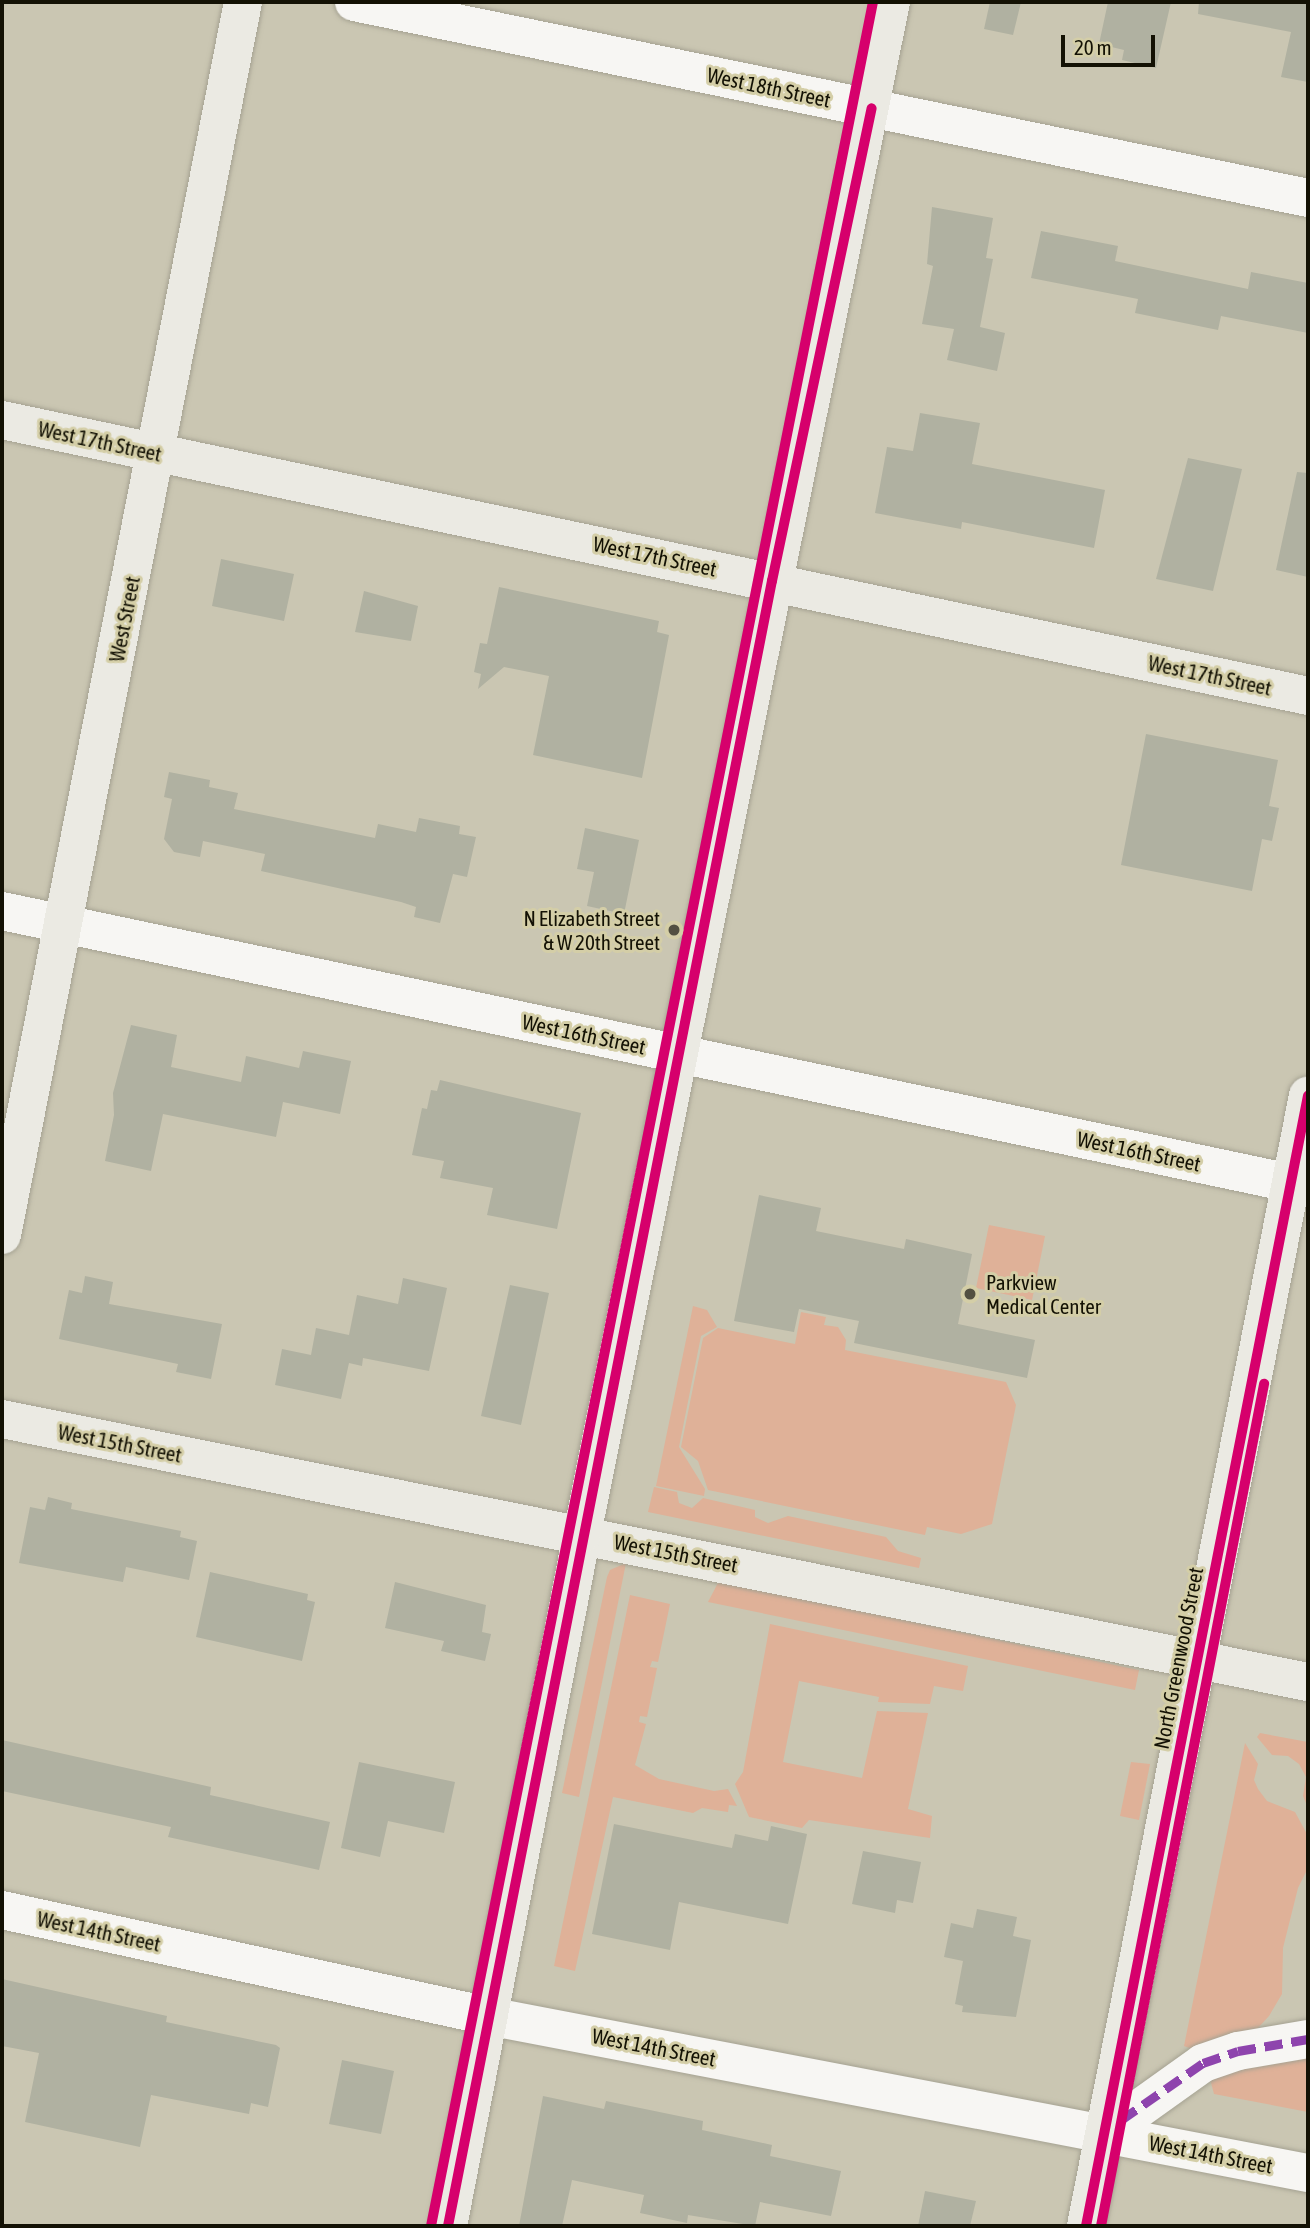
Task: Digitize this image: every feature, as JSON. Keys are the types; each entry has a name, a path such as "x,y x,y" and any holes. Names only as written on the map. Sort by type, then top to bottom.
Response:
{"street":[{"name":"West Street","path":"2,1235 157,454 243,2"},
{"name":"West 18th Street","path":"354,2 1308,198"},
{"path":"448,2226 582,1534 680,1055 772,580 872,108 891,2"},
{"name":"West 17th Street","path":"2,420 772,580 1308,696"},
{"name":"West 16th Street","path":"2,911 1291,1184"},
{"name":"North Greenwood Street","path":"1086,2226 1308,1096"},
{"name":"West 15th Street","path":"2,1419 1308,1682"},
{"name":"West 14th Street","path":"2,1910 488,2015 1308,2173"},
{"path":"1105,2133 1203,2063 1238,2052 1308,2039"}],"shaded area":[{"path":"989,1225 1045,1236 1032,1300 976,1288"},
{"path":"693,1306 707,1310 717,1327 701,1336 679,1447 705,1489 704,1496 656,1486"},
{"path":"801,1312 826,1317 824,1325 838,1327 846,1340 845,1350 1006,1382 1016,1405 992,1524 961,1534 927,1527 925,1535 708,1490 698,1461 681,1447 703,1338 718,1328 795,1344"},
{"path":"654,1487 677,1492 679,1503 692,1508 703,1498 755,1510 755,1517 768,1523 788,1516 886,1537 898,1551 921,1558 919,1568 648,1512"},
{"path":"626,1563 579,1797 562,1793 607,1577 610,1570"},
{"path":"719,1581 1139,1670 1135,1690 708,1602"},
{"path":"630,1595 670,1604 658,1662 652,1661 650,1667 657,1668 647,1717 640,1716 639,1722 646,1724 635,1765 659,1779 714,1791 728,1789 737,1806 729,1805 728,1812 702,1808 693,1813 613,1797 575,1971 554,1966"},
{"path":"770,1624 968,1666 963,1691 934,1686 930,1704 878,1702 879,1697 799,1681 783,1762 862,1778 877,1711 928,1713 908,1809 932,1816 930,1838 809,1820 802,1828 749,1817 735,1784 743,1772"},
{"path":"1260,1733 1308,1742 1308,1808 1303,1796 1306,1777 1299,1764 1288,1756 1272,1755 1257,1737"},
{"path":"1245,1743 1258,1764 1254,1780 1258,1789 1267,1801 1295,1812 1308,1836 1308,1868 1298,1888 1283,1948 1282,1994 1269,2016 1246,2041 1192,2049 1184,2046"},
{"path":"1131,1762 1150,1764 1139,1820 1120,1816"},
{"path":"1308,2050 1308,2112 1214,2094 1209,2075"}],"building":[{"path":"990,2 1021,2 1013,35 984,29"},
{"path":"1108,2 1171,2 1156,68 1122,60 1124,50 1099,44"},
{"path":"1199,2 1308,2 1308,82 1281,77 1291,32 1198,14"},
{"path":"932,207 993,218 986,258 993,259 980,327 1005,333 997,371 947,360 954,329 922,324 933,266 927,264"},
{"path":"1041,231 1118,246 1115,261 1248,289 1251,272 1308,283 1308,333 1221,316 1218,330 1135,313 1138,299 1031,278"},
{"path":"920,413 980,423 972,464 1105,490 1094,548 962,522 961,529 875,513 887,447 913,451"},
{"path":"1188,458 1242,469 1213,591 1156,579"},
{"path":"1297,472 1308,473 1308,577 1276,570"},
{"path":"221,559 294,574 284,621 212,606"},
{"path":"499,587 659,621 657,632 669,635 642,778 533,755 549,676 504,667 478,689 481,674 474,672 480,643 487,644"},
{"path":"364,591 418,606 411,641 355,632"},
{"path":"1146,734 1278,760 1269,806 1279,808 1272,841 1262,839 1252,891 1121,865"},
{"path":"169,772 210,780 209,787 238,793 234,809 375,838 378,824 416,832 419,818 460,826 459,834 476,837 467,877 453,874 440,923 414,917 416,907 401,902 261,871 265,854 203,841 200,857 174,852 164,839 172,799 164,797"},
{"path":"585,828 639,840 624,914 587,906 594,872 577,869"},
{"path":"131,1025 177,1035 171,1067 241,1082 246,1056 299,1068 303,1051 351,1061 340,1114 283,1102 276,1137 163,1114 151,1171 105,1161 114,1115 113,1093"},
{"path":"440,1080 581,1113 557,1229 487,1215 493,1188 440,1178 444,1161 412,1155 422,1108 427,1109 431,1090 437,1091"},
{"path":"759,1195 821,1208 816,1231 904,1249 906,1239 972,1254 958,1324 1035,1340 1027,1378 854,1343 859,1321 799,1309 794,1332 734,1321"},
{"path":"85,1276 113,1282 109,1304 222,1324 211,1379 176,1372 178,1364 59,1339 69,1290 82,1293"},
{"path":"403,1278 447,1288 429,1371 363,1358 362,1366 349,1363 341,1399 275,1385 282,1349 311,1355 316,1328 349,1335 357,1295 398,1304"},
{"path":"510,1285 549,1293 521,1425 481,1416"},
{"path":"48,1497 72,1503 71,1509 181,1531 180,1537 197,1541 189,1580 126,1567 123,1582 19,1563 30,1507 45,1510"},
{"path":"210,1572 308,1594 307,1600 315,1602 302,1661 196,1637"},
{"path":"395,1582 486,1605 482,1632 491,1634 485,1661 441,1651 444,1641 385,1628"},
{"path":"2,1740 211,1787 210,1795 330,1822 319,1870 168,1837 171,1827 2,1791"},
{"path":"359,1762 455,1782 444,1833 388,1821 380,1857 341,1848"},
{"path":"614,1824 732,1848 735,1834 768,1841 771,1826 807,1834 788,1924 679,1902 670,1950 592,1934"},
{"path":"863,1851 921,1862 913,1903 897,1900 895,1913 852,1904"},
{"path":"977,1909 1017,1917 1013,1936 1031,1940 1016,2017 962,2012 963,2006 955,2004 963,1961 944,1957 951,1923 973,1928"},
{"path":"2,1979 167,2016 166,2022 276,2045 280,2048 268,2107 251,2103 249,2114 151,2095 140,2147 25,2122 39,2053 2,2046"},
{"path":"342,2060 394,2071 381,2134 329,2124"},
{"path":"543,2096 604,2109 606,2101 703,2121 702,2130 772,2145 770,2156 841,2171 831,2216 760,2202 755,2226 688,2215 687,2223 640,2213 644,2195 572,2180 562,2226 519,2226"},
{"path":"925,2191 976,2201 970,2226 918,2226"}],"marked path":[{"path":"1121,2120 1203,2063 1238,2051 1308,2039"}],"cycle path":[{"path":"431,2226 873,2"},
{"path":"448,2226 772,581 872,108"},
{"path":"1086,2226 1308,1096"},
{"path":"1101,2226 1264,1384"}],"place":[{"name":"N Elizabeth Street & W 20th Street","path":"674,930"},
{"name":"Parkview Medical Center","path":"970,1294"}]}
